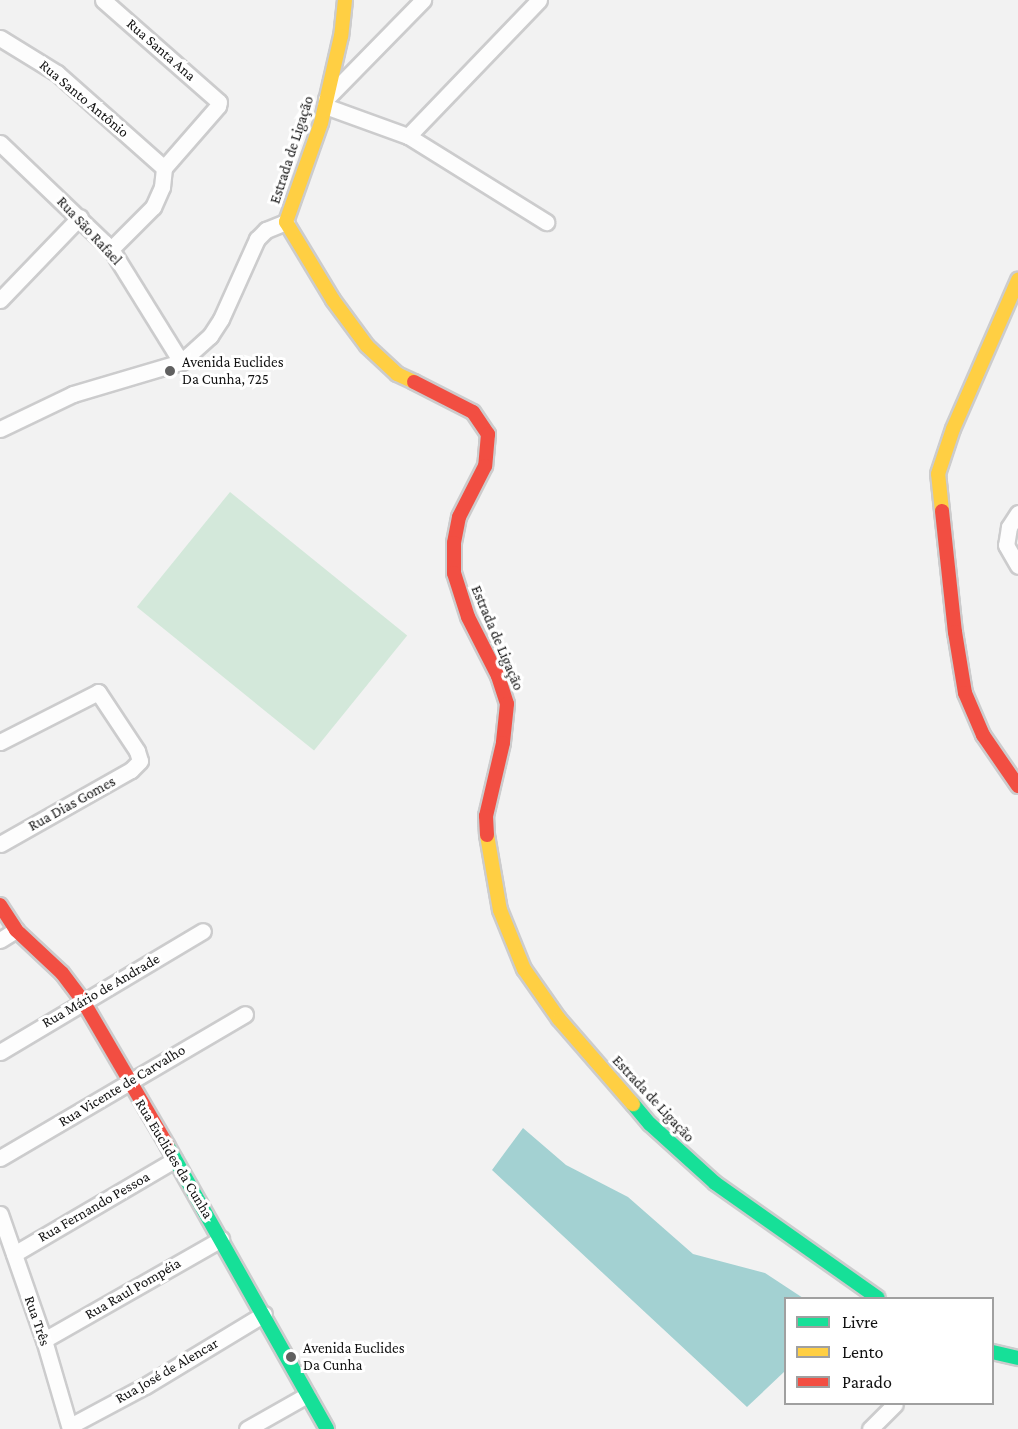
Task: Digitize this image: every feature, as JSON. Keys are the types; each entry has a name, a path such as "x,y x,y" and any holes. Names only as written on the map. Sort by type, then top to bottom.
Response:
{"main road":[{"name":"Estrada de Ligação","path":"345,0 341,36 326,102 286,222 333,300 374,354 397,374 472,412 488,434 488,454 485,466 459,517 454,543 454,573 468,617 498,676 507,704 503,742 486,816 486,835 500,910 524,969 559,1019 650,1124 715,1183 768,1223 875,1297"},
{"path":"1018,280 952,429 938,474 955,632 965,693 983,735 1018,786"},
{"name":"Rua Euclides da Cunha","path":"0,905 16,930 62,973 83,1001 264,1314 306,1395 327,1429"},
{"path":"994,1352 1018,1358"}],"street":[{"name":"Rua Santa Ana","path":"103,0 218,101 218,106 164,168"},
{"path":"423,0 326,102 408,136 546,222"},
{"path":"408,136 539,0"},
{"name":"Rua Santo Antônio","path":"0,38 57,74 164,168"},
{"name":"Rua São Rafael","path":"3,153 80,217 111,249 181,362"},
{"path":"111,249 153,207 162,187 164,168"},
{"path":"0,300 80,217"},
{"path":"0,429 72,394 181,362 210,336 221,319 257,239 266,230 286,222"},
{"path":"1018,513 1006,537 1007,551 1018,566"},
{"name":"Rua Dias Gomes","path":"0,742 98,692 137,751 141,761 131,770 0,844"},
{"path":"0,940 16,930"},
{"name":"Rua Mário de Andrade","path":"0,1052 203,932"},
{"name":"Rua Vicente de Carvalho","path":"0,1158 245,1014"},
{"name":"Rua Fernando Pessoa","path":"14,1254 174,1160"},
{"name":"Rua Três","path":"0,1214 44,1340 70,1428"},
{"name":"Rua Raul Pompéia","path":"44,1340 221,1239"},
{"name":"Rua José de Alencar","path":"70,1428 264,1314"},
{"path":"248,1429 306,1395"},
{"path":"870,1429 893,1405"}],"green space":[{"path":"230,492 407,635 314,751 137,607"}],"water":[{"path":"523,1128 566,1165 628,1197 693,1254 765,1273 801,1297 784,1297 784,1372 747,1407 492,1170"}],"traffic: fast":[{"path":"633,1104 650,1124 715,1183 877,1297"},
{"path":"167,1145 327,1429"},
{"path":"994,1352 1018,1358"}],"traffic: slow":[{"path":"345,0 341,36 321,123 286,222 333,300 367,346 397,374 414,382"},
{"path":"942,511 938,474 953,429 1018,280"},
{"path":"487,835 500,910 524,969 559,1019 633,1104"}],"traffic: jam":[{"path":"414,382 473,412 488,434 485,466 459,517 454,543 454,573 468,617 498,676 507,704 503,743 486,816 487,835"},
{"path":"942,511 955,632 965,693 983,735 1018,786"},
{"path":"0,905 16,930 62,973 83,1001 167,1145"}],"place":[{"name":"Avenida Euclides Da Cunha, 725","path":"170,371"},
{"name":"Avenida Euclides Da Cunha","path":"291,1357"}]}
